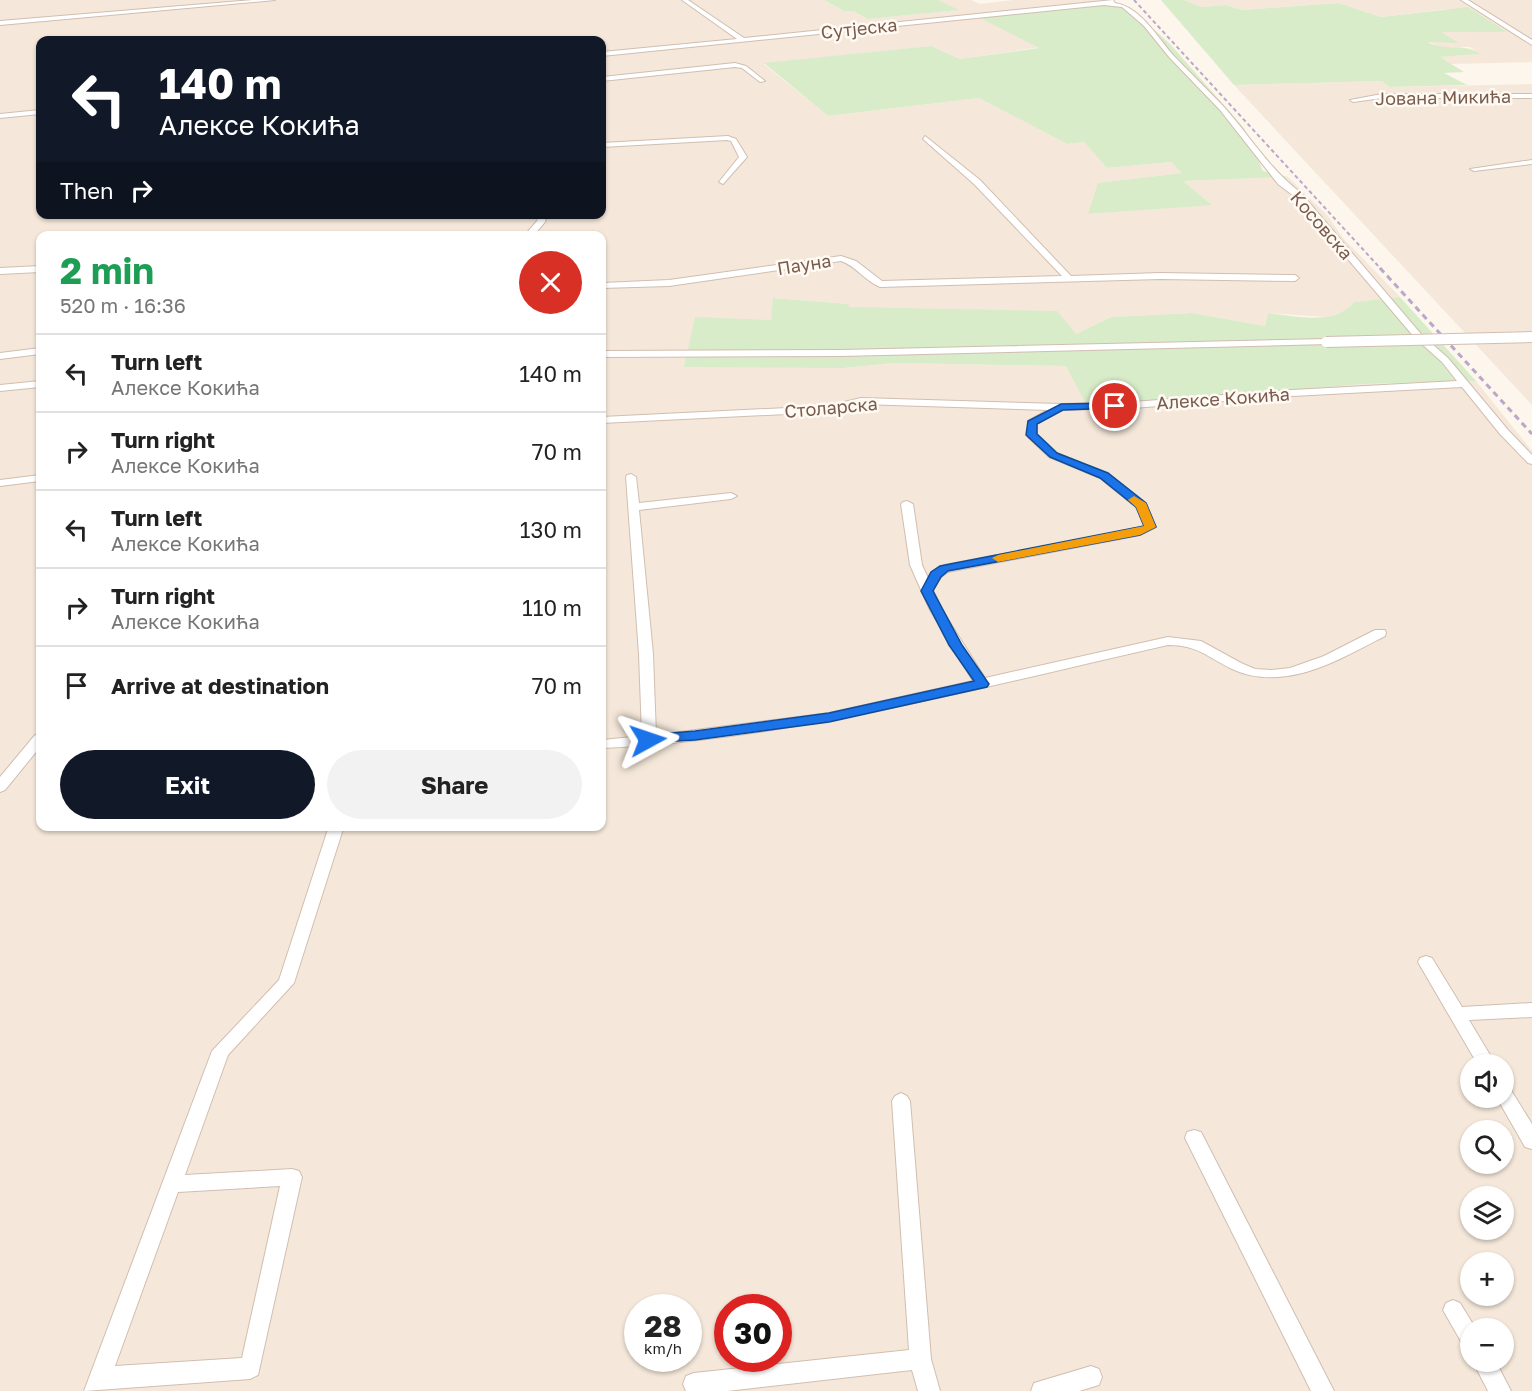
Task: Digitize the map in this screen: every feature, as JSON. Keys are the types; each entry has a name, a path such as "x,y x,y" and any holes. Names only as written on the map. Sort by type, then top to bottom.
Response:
{"street":[{"path":"0,23 272,0"},
{"path":"685,0 743,40"},
{"path":"1464,0 1532,44"},
{"name":"Сутјеска","path":"606,54 1116,2"},
{"name":"Косовска","path":"1104,3 1124,6 1146,25 1171,56 1222,109 1281,182 1298,195 1418,336 1445,360 1504,432 1532,461"},
{"path":"606,80 735,65 744,68 762,81"},
{"name":"Јована Микића","path":"1353,100 1382,96 1532,96"},
{"path":"0,116 36,112"},
{"path":"606,145 728,138 734,140 744,157 723,182"},
{"path":"925,138 977,182 1069,279"},
{"path":"1474,169 1532,162"},
{"path":"533,231 542,219"},
{"name":"Пауна","path":"606,286 669,283 841,258 855,263 873,281 880,284 1161,276 1294,278"},
{"path":"0,271 36,268"},
{"path":"606,354 852,353 1532,338"},
{"path":"0,356 36,352"},
{"path":"0,388 36,384"},
{"name":"Алексе Кокића","path":"927,591 936,575 944,568 1140,532 1150,527 1142,506 1104,476 1053,455 1032,435 1032,423 1061,407 1133,405 1274,394 1466,384"},
{"name":"Столарска","path":"606,420 808,410 861,402 1061,407"},
{"path":"631,477 646,654 648,740"},
{"path":"0,483 36,478"},
{"path":"634,507 731,496"},
{"path":"907,504 916,565 956,645 982,684"},
{"path":"606,744 695,736 829,717 1168,641 1183,640 1199,643 1250,672 1267,675 1283,673 1332,658 1380,633"},
{"path":"0,787 36,743"},
{"path":"170,1184 292,1177 250,1368 98,1385 170,1184 221,1051 286,983 334,831"},
{"path":"1426,962 1481,1054"},
{"path":"1457,1014 1532,1010"},
{"path":"901,1101 920,1359 929,1391"},
{"path":"1512,1108 1532,1141"},
{"path":"1194,1138 1323,1391"},
{"path":"1453,1310 1460,1322"},
{"path":"694,1384 920,1359"},
{"path":"1490,1372 1500,1391"},
{"path":"1042,1391 1091,1377"}],"shaded area":[{"path":"0,0 824,0 844,11 853,11 868,19 958,10 939,0 971,0 980,4 1013,0 1099,0 1104,2 978,17 1041,47 960,59 931,46 764,64 828,116 979,98 1067,144 1084,142 1107,168 1171,162 1183,173 1099,183 1089,214 1211,204 1182,181 1288,177 1328,216 1343,238 1400,297 1354,302 1347,311 1326,317 1268,313 1265,326 1192,313 1111,317 1076,334 846,308 848,304 774,298 771,320 844,368 893,363 1066,366 1205,398 1364,384 1476,381 1532,451 1532,1391 0,1391"},
{"path":"1184,0 1532,0 1532,62 1451,64 1439,57 1480,54 1470,47 1439,47 1430,42 1457,42 1439,32 1446,9 1381,17 1339,3 1242,10 1225,5 1202,7"},
{"path":"1383,81 1390,87 1532,84 1532,405 1234,85"}],"green space":[{"path":"824,0 939,0 959,10 868,19 853,11 844,11"},
{"path":"1161,0 1184,0 1202,7 1225,5 1242,10 1339,3 1381,17 1468,7 1507,32 1441,32 1459,43 1428,42 1441,46 1468,48 1481,54 1440,57 1464,72 1444,73 1467,85 1390,87 1382,81 1234,85"},
{"path":"1103,4 1123,8 1146,22 1170,44 1244,128 1263,171 1288,177 1183,181 1212,205 1088,214 1098,183 1182,173 1171,162 1107,168 1084,142 1067,144 979,98 828,116 764,63 931,46 960,59 1039,48 978,17"},
{"path":"1400,297 1476,381 1364,384 1205,398 1086,404 1066,366 893,363 844,368 684,367 695,317 771,320 773,298 849,304 848,307 1057,311 1076,334 1111,317 1192,313 1265,326 1268,313 1314,318 1326,317 1337,314 1354,302"}],"railway":[{"path":"1134,0 1381,269"},
{"path":"1380,268 1532,434"}],"slow traffic":[{"path":"998,558 1140,532 1150,527 1142,506 1134,500"}],"route":[{"path":"648,740 695,736 829,717 982,684 956,645 927,591 936,575 944,568 1140,532 1150,527 1142,506 1104,476 1053,455 1032,435 1032,423 1061,407 1115,406"}]}
